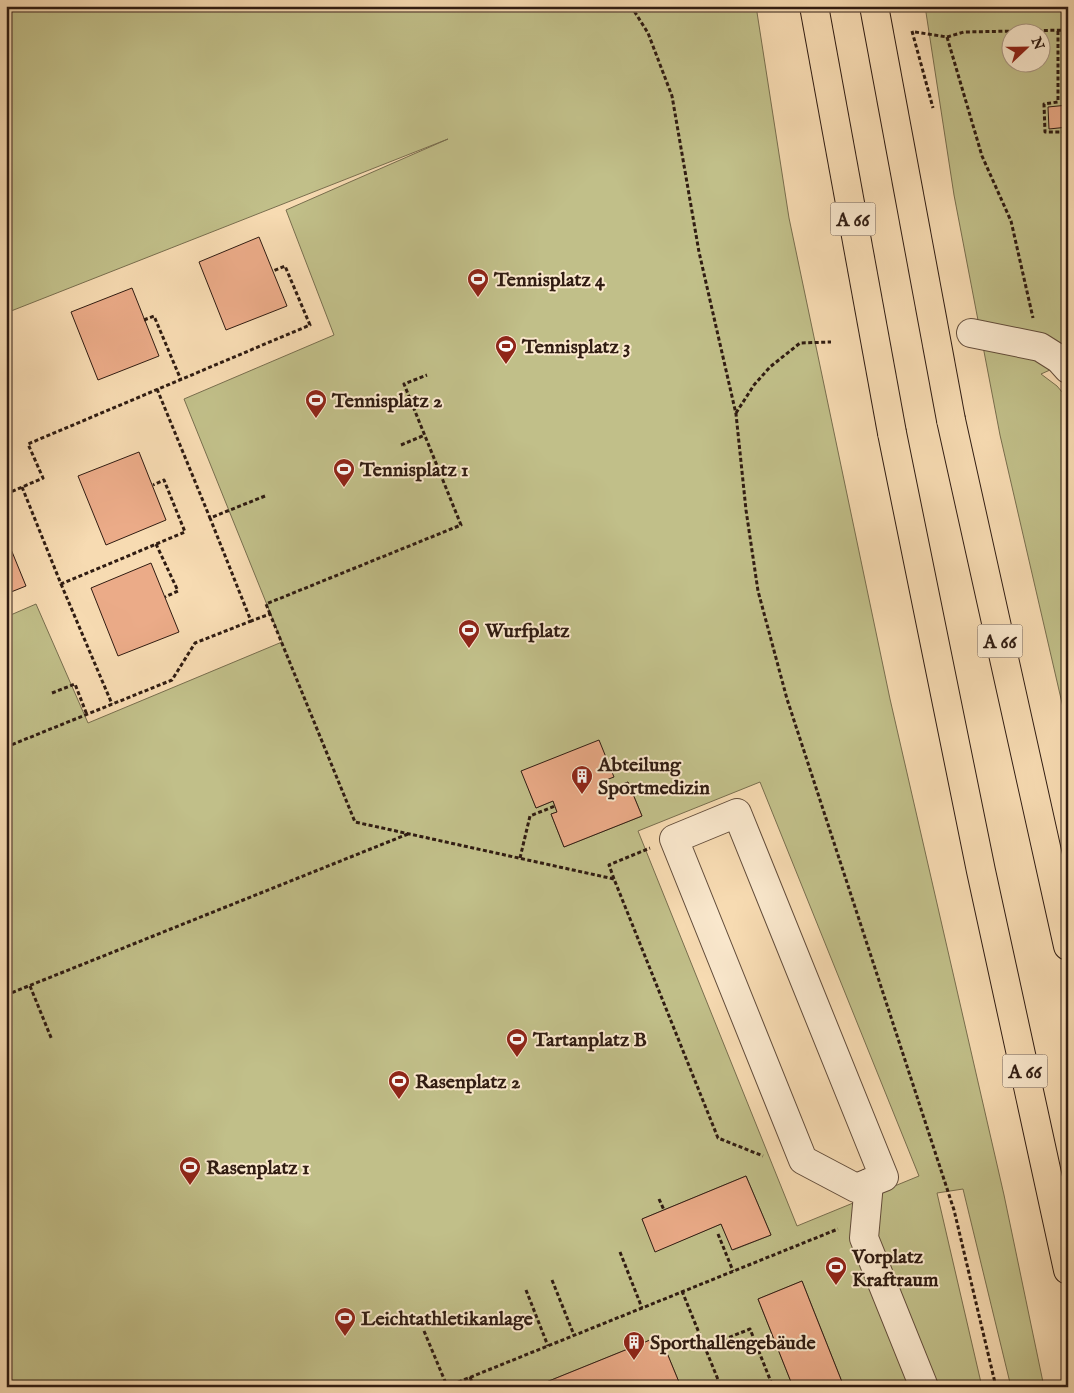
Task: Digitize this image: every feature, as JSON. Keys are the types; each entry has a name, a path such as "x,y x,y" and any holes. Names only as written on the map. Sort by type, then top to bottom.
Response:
{"highway":[{"name":"A 66","path":"814,6 892,433 981,871 1068,1270"},
{"name":"A 66","path":"874,6 951,420 1068,946"}],"lane":[{"path":"971,334 1040,347 1059,359 1068,369"},
{"path":"737,813 884,1177 856,1188 803,1160 674,839 737,813"},
{"path":"869,1183 864,1238 924,1387"}],"path":[{"path":"631,6 648,33 672,96 699,252 736,414 746,510 758,590 786,699 954,1210 996,1387"},
{"path":"933,108 913,31 947,37 964,32 1068,30"},
{"path":"1058,31 1058,102 1044,104 1045,132 1068,132"},
{"path":"947,37 982,156 1011,221 1040,347"},
{"path":"6,494 43,478 28,444 310,325 285,266 273,271"},
{"path":"144,320 154,316 181,380"},
{"path":"736,414 754,385 770,367 800,343 831,342"},
{"path":"427,375 404,384 461,525 266,604 355,822 614,879"},
{"path":"157,390 251,622"},
{"path":"400,445 425,435"},
{"path":"62,584 185,532 164,480 152,485"},
{"path":"22,487 112,704"},
{"path":"210,518 265,496"},
{"path":"156,544 178,591 165,597"},
{"path":"6,747 172,680 195,643 270,614"},
{"path":"52,693 75,684 87,715"},
{"path":"520,858 530,816 555,806"},
{"path":"6,996 409,834"},
{"path":"674,839 608,865 718,1138 763,1156"},
{"path":"30,986 52,1040"},
{"path":"659,1199 664,1210"},
{"path":"718,1234 733,1271"},
{"path":"424,1331 446,1386 826,1234"},
{"path":"620,1252 642,1308"},
{"path":"552,1280 574,1335"},
{"path":"526,1290 548,1346"},
{"path":"682,1291 721,1387"},
{"path":"705,1347 750,1329 773,1387"},
{"path":"470,1377 474,1387"}],"shaded area":[{"path":"6,6 756,6 789,218 890,699 1004,1195 1044,1387 1011,1387 963,1189 937,1193 982,1387 844,1387 802,1281 758,1299 793,1387 681,1387 660,1336 534,1387 6,1387 6,617 36,604 88,723 282,642 184,399 334,335 286,210 448,139 6,313","holes":["522,771 606,780 610,789 628,782 642,816 564,847 551,814 557,812 553,801 536,808","760,782 919,1176 797,1226 638,831","746,1176 771,1235 733,1250 721,1224 656,1251 642,1219"]},
{"path":"925,6 1068,6 1068,362 1041,374 1057,386 1068,399 1068,729 1000,435 954,195"}],"building":[{"path":"1068,105 1068,127 1049,129 1048,107"},
{"path":"259,237 287,306 226,330 199,262"},
{"path":"132,288 159,356 98,380 71,312"},
{"path":"139,452 166,520 106,545 78,476"},
{"path":"6,537 26,586 6,594"},
{"path":"151,563 179,632 118,656 91,588"},
{"name":"Abteilung Sportmedizin","path":"599,740 614,777 606,780 610,789 628,782 642,816 564,847 551,814 557,812 553,801 536,808 521,771"},
{"path":"746,1176 771,1235 732,1250 721,1224 655,1252 642,1219"},
{"path":"802,1281 844,1387 793,1387 758,1299"},
{"name":"Sporthallengebäude","path":"660,1336 681,1387 534,1387"}],"place":[{"name":"Tennisplatz 4","path":"478,298"},
{"name":"Tennisplatz 3","path":"506,365"},
{"name":"Tennisplatz 2","path":"316,419"},
{"name":"Tennisplatz 1","path":"344,488"},
{"name":"Wurfplatz","path":"469,649"},
{"name":"Abteilung Sportmedizin","path":"582,795"},
{"name":"Tartanplatz B","path":"517,1058"},
{"name":"Rasenplatz 2","path":"399,1100"},
{"name":"Rasenplatz 1","path":"190,1186"},
{"name":"Vorplatz Kraftraum","path":"836,1286"},
{"name":"Leichtathletikanlage","path":"345,1337"},
{"name":"Sporthallengebäude","path":"634,1361"}]}
